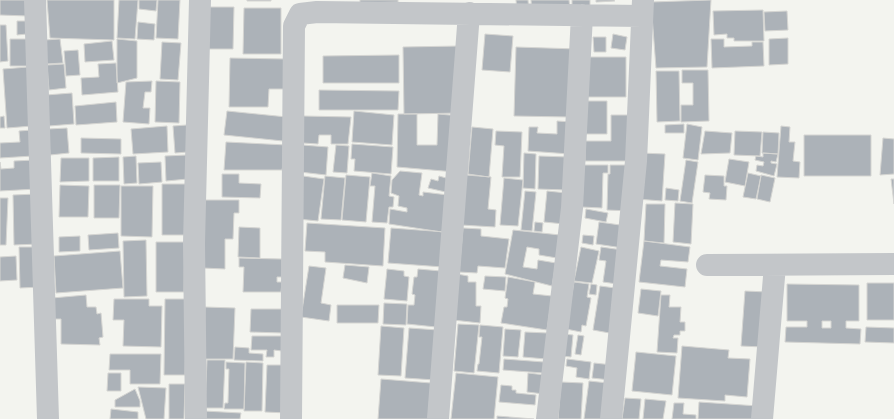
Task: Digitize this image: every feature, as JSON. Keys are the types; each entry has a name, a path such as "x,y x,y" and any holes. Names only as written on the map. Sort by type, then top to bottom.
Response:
{"street":[{"path":"35,0 48,419"},
{"path":"196,419 194,243 200,0"},
{"path":"291,419 294,26 300,14 317,12 582,15 643,8 635,168 611,419"},
{"path":"438,419 470,13"},
{"path":"547,419 572,208 582,15"},
{"path":"707,265 894,264"},
{"path":"762,419 775,265"}],"building":[{"path":"0,0 28,0 28,16 0,15"},
{"path":"47,0 114,0 114,40 50,38"},
{"path":"119,0 138,0 135,39 117,38"},
{"path":"139,0 157,0 156,11 139,9"},
{"path":"158,0 180,0 178,39 156,38"},
{"path":"271,0 271,1 247,1"},
{"path":"360,0 398,0 398,2 360,3"},
{"path":"516,0 528,0 529,11 517,11"},
{"path":"531,0 569,0 570,9 532,11"},
{"path":"572,0 590,0 590,12 572,12"},
{"path":"596,0 614,0 615,1 596,2"},
{"path":"711,0 707,67 656,68 651,2"},
{"path":"207,7 234,7 233,49 207,49"},
{"path":"244,8 281,8 281,54 243,54"},
{"path":"763,10 764,41 734,41 734,38 727,38 727,34 714,35 713,11"},
{"path":"787,11 788,30 765,31 764,12"},
{"path":"17,21 27,21 27,34 17,35"},
{"path":"138,22 155,24 154,40 137,39"},
{"path":"0,25 6,25 8,61 0,62"},
{"path":"485,34 513,36 510,72 482,70"},
{"path":"613,34 627,37 625,50 611,48"},
{"path":"593,37 606,37 606,52 594,52"},
{"path":"788,38 788,64 769,65 769,39"},
{"path":"10,39 27,39 28,66 10,66"},
{"path":"60,39 63,63 46,64 45,40"},
{"path":"117,39 137,41 137,78 117,83"},
{"path":"711,39 724,39 724,47 752,46 752,42 763,42 764,66 712,68"},
{"path":"112,41 114,60 85,62 84,44"},
{"path":"162,42 181,43 178,80 160,79"},
{"path":"460,46 461,113 404,114 403,47"},
{"path":"516,47 577,49 569,117 514,116"},
{"path":"78,50 80,75 66,76 64,51"},
{"path":"399,55 399,83 323,83 323,56"},
{"path":"585,57 626,57 626,97 586,97"},
{"path":"230,58 287,59 286,89 269,89 268,107 229,107"},
{"path":"116,63 118,92 82,95 81,78 99,77 98,64"},
{"path":"64,64 66,88 49,90 47,65"},
{"path":"28,67 32,126 7,128 3,69"},
{"path":"682,70 708,70 709,121 681,122 681,105 693,105 693,83 682,83"},
{"path":"656,71 679,71 680,121 657,122"},
{"path":"152,81 151,92 145,92 143,108 150,108 149,124 123,122 126,82"},
{"path":"156,81 180,82 179,123 155,122"},
{"path":"319,90 399,91 398,110 319,110"},
{"path":"72,93 74,124 49,126 46,95"},
{"path":"584,101 607,101 607,134 584,134"},
{"path":"116,102 117,122 76,125 75,106"},
{"path":"227,111 287,117 283,141 224,135"},
{"path":"354,111 394,115 392,145 352,142"},
{"path":"398,114 417,114 417,145 437,145 438,114 461,116 455,172 397,167"},
{"path":"611,115 628,115 628,161 585,161 585,141 611,141"},
{"path":"4,116 5,128 0,128 0,117"},
{"path":"303,116 351,117 348,144 331,144 331,135 319,135 318,144 303,143"},
{"path":"557,121 572,122 570,154 528,151 529,127 538,127 537,133 557,134"},
{"path":"684,124 684,133 665,133 665,125"},
{"path":"687,124 702,127 698,160 683,158"},
{"path":"187,125 188,152 175,153 173,126"},
{"path":"167,126 168,152 133,154 131,129"},
{"path":"781,126 790,127 789,142 795,142 793,161 800,162 799,178 777,177"},
{"path":"472,127 493,129 489,177 468,174"},
{"path":"67,128 69,153 50,155 48,129"},
{"path":"32,130 33,156 0,158 0,143 20,142 19,131"},
{"path":"496,131 522,132 520,177 502,177 504,146 495,145"},
{"path":"705,131 732,133 730,153 701,154"},
{"path":"735,131 762,132 760,156 734,155"},
{"path":"763,132 779,133 778,154 762,153"},
{"path":"804,135 871,135 871,176 804,176"},
{"path":"81,138 121,139 121,154 81,153"},
{"path":"883,138 894,139 894,174 880,175"},
{"path":"226,142 287,145 282,170 224,170"},
{"path":"352,144 393,147 391,174 354,171 355,159 351,159"},
{"path":"302,145 328,147 326,175 300,172"},
{"path":"336,145 349,146 347,173 333,172"},
{"path":"524,153 536,154 535,189 523,188"},
{"path":"640,153 665,154 662,201 637,199"},
{"path":"763,153 778,154 776,162 771,161 771,163 777,164 774,176 756,171 757,165 763,166 764,162 755,160 756,156 763,157"},
{"path":"187,155 188,179 166,181 165,156"},
{"path":"136,156 137,183 124,184 123,157"},
{"path":"539,156 568,157 566,190 538,189"},
{"path":"119,157 119,181 93,181 93,158"},
{"path":"61,158 89,158 89,181 60,182"},
{"path":"729,159 749,162 745,186 725,182"},
{"path":"35,160 37,189 0,191 0,162 1,169 14,168 14,161"},
{"path":"686,160 698,162 692,203 680,201"},
{"path":"161,162 162,182 139,184 138,163"},
{"path":"584,165 608,165 608,173 603,173 602,208 582,207"},
{"path":"610,165 633,165 631,211 607,210 608,174 610,174"},
{"path":"400,171 422,173 419,195 423,196 423,192 448,195 442,232 389,224 390,209 407,212 407,208 398,206 399,196 391,193 392,180"},
{"path":"372,173 391,176 389,196 394,197 393,207 389,207 387,223 372,222 375,186 370,186"},
{"path":"748,173 761,176 756,199 743,197"},
{"path":"222,174 239,174 239,183 261,184 260,198 222,197"},
{"path":"346,175 370,177 366,222 342,220"},
{"path":"466,175 491,177 488,209 496,210 495,227 461,225"},
{"path":"705,175 724,176 724,186 727,186 726,200 709,199 710,193 703,192"},
{"path":"761,175 775,178 770,202 757,199"},
{"path":"303,176 324,179 318,221 298,219"},
{"path":"325,176 345,178 341,220 321,219"},
{"path":"439,176 453,180 450,193 428,188 431,179 438,181"},
{"path":"504,178 523,180 518,226 500,225"},
{"path":"891,179 894,179 894,204"},
{"path":"162,184 188,184 188,235 162,235"},
{"path":"60,185 89,186 88,217 59,217"},
{"path":"94,185 120,185 119,218 94,218"},
{"path":"121,186 153,186 152,237 121,236"},
{"path":"666,188 679,190 678,201 665,200"},
{"path":"525,191 536,192 532,231 521,230"},
{"path":"547,191 567,193 564,224 544,222"},
{"path":"37,194 39,244 14,245 13,195"},
{"path":"0,198 8,198 6,245 0,245"},
{"path":"204,200 239,200 239,213 234,213 233,239 225,239 225,269 203,268"},
{"path":"675,203 693,204 691,244 673,242"},
{"path":"646,204 665,204 664,243 644,241"},
{"path":"586,209 608,213 606,222 585,218"},
{"path":"535,222 543,223 542,232 534,231"},
{"path":"599,222 627,226 623,248 596,244"},
{"path":"307,223 385,228 383,266 325,262 325,252 305,251"},
{"path":"239,227 260,228 260,258 238,257"},
{"path":"391,228 446,232 443,267 388,263"},
{"path":"463,228 481,229 481,236 509,239 505,268 478,266 477,273 459,272"},
{"path":"513,230 560,235 557,258 539,255 539,249 527,247 523,267 537,269 538,260 556,263 552,286 505,274"},
{"path":"118,233 119,248 89,250 88,235"},
{"path":"583,235 594,236 593,245 582,243"},
{"path":"80,236 80,251 59,252 59,237"},
{"path":"146,240 147,296 124,297 123,241"},
{"path":"644,241 690,247 688,262 661,260 660,266 687,269 685,287 639,282"},
{"path":"156,242 185,242 184,292 156,292"},
{"path":"19,247 40,247 41,287 20,288"},
{"path":"581,247 599,251 592,283 574,281"},
{"path":"601,247 630,251 624,285 603,282 606,261 599,260"},
{"path":"120,251 123,288 56,293 54,256"},
{"path":"16,256 17,280 0,281 0,257"},
{"path":"239,258 282,259 282,277 277,277 277,282 282,282 281,292 243,292 244,267 239,267"},
{"path":"345,265 369,267 367,283 343,278"},
{"path":"309,266 326,268 321,303 331,305 329,321 301,317"},
{"path":"387,269 404,271 404,276 409,277 407,301 384,299"},
{"path":"418,269 441,271 436,327 407,324 408,305 414,305 415,295 412,294 414,277 417,277"},
{"path":"457,274 468,276 468,282 476,282 476,306 481,306 480,323 453,320"},
{"path":"485,276 506,277 505,291 483,289"},
{"path":"508,277 535,282 533,294 552,296 547,330 501,323 504,307 507,307 508,299 505,298"},
{"path":"574,282 589,284 587,297 591,298 586,326 582,325 581,332 566,329"},
{"path":"867,283 894,283 894,320 867,320"},
{"path":"591,284 597,285 596,295 589,294"},
{"path":"787,284 859,285 859,321 846,321 846,328 861,329 860,344 785,342 786,327 807,327 807,321 787,321","holes":["822,321 831,321 831,328 822,328"]},
{"path":"600,286 623,289 615,334 593,330"},
{"path":"641,289 661,291 658,316 638,313"},
{"path":"745,291 767,292 763,347 741,346"},
{"path":"86,295 87,307 96,307 97,314 101,313 103,337 99,338 100,345 61,344 61,319 54,319 52,298"},
{"path":"661,295 670,295 669,307 681,307 680,322 685,322 685,331 680,331 680,335 674,335 673,338 678,338 677,353 657,352"},
{"path":"114,299 149,299 149,306 162,306 161,347 123,346 124,320 113,320"},
{"path":"165,299 187,299 185,375 164,375"},
{"path":"384,303 407,304 406,325 383,324"},
{"path":"337,305 379,305 378,323 337,323"},
{"path":"205,307 235,308 233,359 203,359"},
{"path":"251,309 284,309 283,333 250,332"},
{"path":"458,324 479,325 474,373 454,371"},
{"path":"480,325 503,327 499,373 477,371 482,337 479,337"},
{"path":"381,326 404,328 401,376 378,375"},
{"path":"866,327 894,328 894,343 865,342"},
{"path":"409,328 438,330 435,380 405,378"},
{"path":"505,329 521,330 518,357 503,356"},
{"path":"525,332 548,333 546,359 523,357"},
{"path":"563,334 573,335 571,357 561,356"},
{"path":"578,335 584,336 581,355 575,354"},
{"path":"252,336 282,336 282,351 274,350 274,357 266,357 267,350 251,350"},
{"path":"682,346 729,350 728,358 750,359 747,397 725,395 725,401 678,398"},
{"path":"235,347 249,348 249,353 263,354 263,361 234,360"},
{"path":"636,352 676,356 672,395 632,391"},
{"path":"110,354 161,354 160,384 130,384 130,370 109,370"},
{"path":"504,359 544,362 543,373 503,370"},
{"path":"567,359 591,362 589,379 576,377 577,368 566,366"},
{"path":"207,360 225,360 223,408 205,408"},
{"path":"226,362 245,363 244,409 224,409 225,403 228,403 229,369 226,369"},
{"path":"246,362 263,363 262,411 244,411"},
{"path":"594,363 613,365 610,380 592,378"},
{"path":"267,365 289,365 288,413 265,412"},
{"path":"108,373 121,373 121,391 107,391"},
{"path":"456,373 498,377 494,419 451,419"},
{"path":"528,373 545,375 544,394 527,392"},
{"path":"381,379 431,383 428,419 378,419"},
{"path":"589,381 608,383 604,419 584,419"},
{"path":"561,382 583,383 581,419 558,419"},
{"path":"169,384 185,384 184,419 169,419"},
{"path":"501,385 512,386 512,390 516,390 516,393 536,395 535,405 499,402"},
{"path":"138,387 166,388 164,419 146,419"},
{"path":"135,389 140,401 140,407 115,407 115,400"},
{"path":"625,398 641,399 639,419 622,419"},
{"path":"645,399 666,401 663,419 643,419"},
{"path":"699,402 758,406 757,419 698,419"},
{"path":"674,403 684,403 683,414 696,415 696,419 672,419"},
{"path":"111,409 138,412 138,419 110,419"},
{"path":"204,411 241,413 240,419 203,419"},
{"path":"497,416 534,419 497,419"}]}
